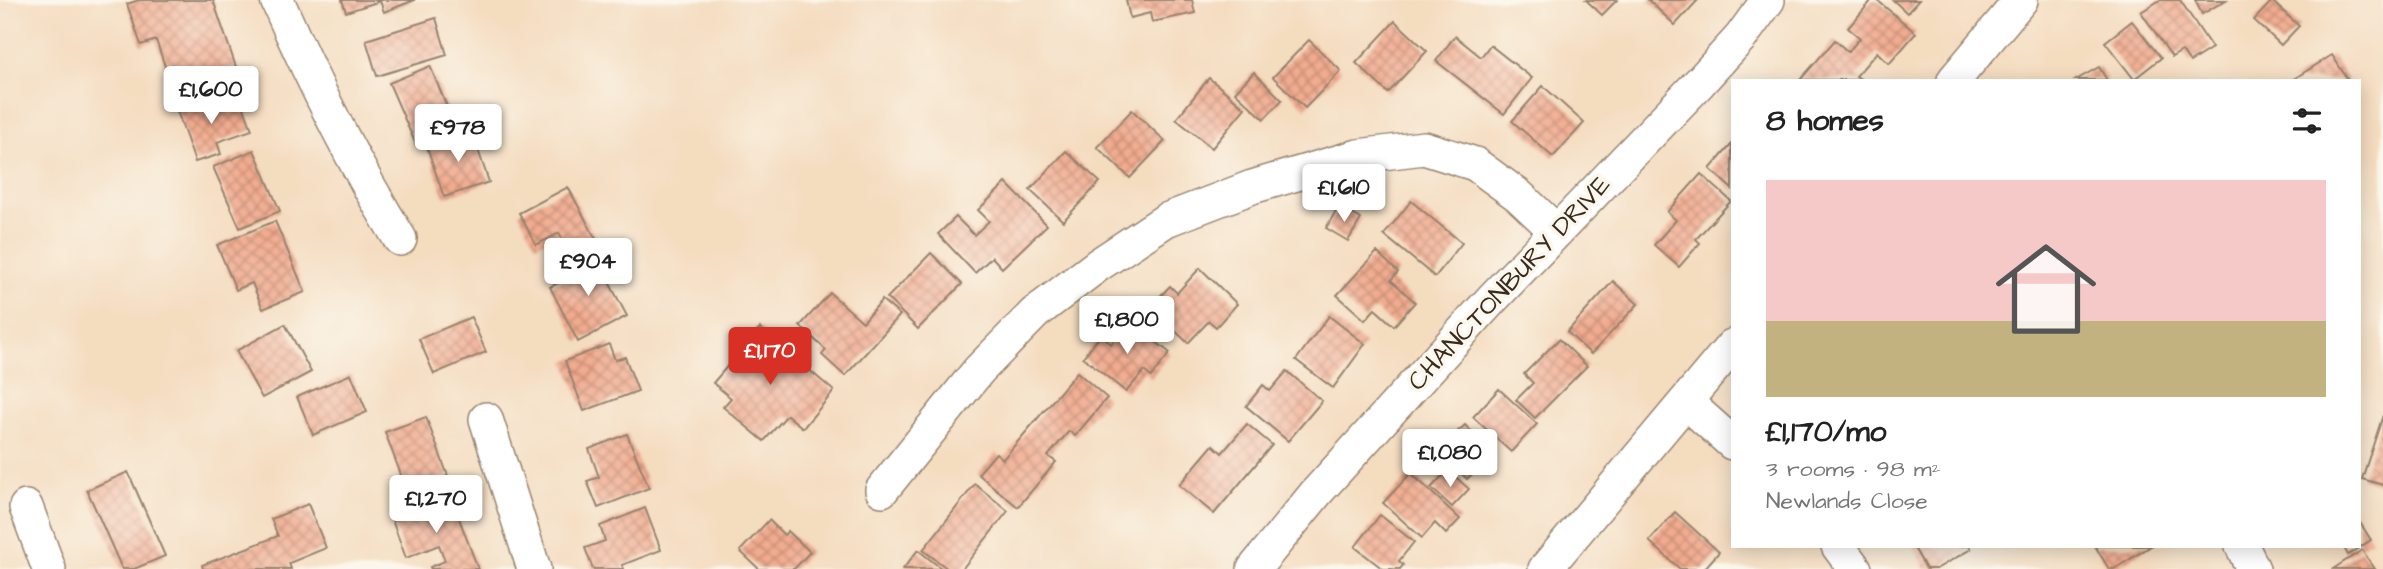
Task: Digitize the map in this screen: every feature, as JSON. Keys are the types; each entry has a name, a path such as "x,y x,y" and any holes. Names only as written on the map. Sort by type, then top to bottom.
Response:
{"street":[{"path":"277,0 369,189 400,239"},
{"name":"CHANCTONBURY DRIVE","path":"1254,569 1316,493 1491,300 1741,37 1768,0"},
{"path":"1955,79 2021,0"},
{"path":"882,490 979,370 1035,313 1098,265 1166,220 1252,187 1358,156 1424,148 1475,164 1519,197 1556,232"},
{"path":"1545,569 1731,347"},
{"path":"1686,402 1731,442"},
{"path":"486,419 534,569"},
{"path":"26,507 49,569"},
{"path":"1840,548 1855,569"},
{"path":"2243,548 2253,569"}],"building":[{"path":"139,0 213,0 236,67 215,74 219,85 176,99 156,40 141,45 127,4"},
{"path":"342,0 415,0 384,12 380,1 346,12"},
{"path":"1126,0 1192,0 1195,13 1152,22 1150,13 1130,18"},
{"path":"1586,0 1617,0 1602,15"},
{"path":"1648,0 1698,0 1675,25"},
{"path":"1872,0 1877,0 1916,33 1889,64 1877,52 1856,76 1860,79 1801,79 1835,40 1848,52 1860,38 1848,28"},
{"path":"1893,0 1919,0 1907,13"},
{"path":"2160,0 2180,0 2212,48 2190,62 2182,51 2172,57 2141,12"},
{"path":"2195,0 2226,0 2202,14"},
{"path":"2272,1 2299,26 2281,45 2254,20"},
{"path":"436,18 447,55 377,76 366,40"},
{"path":"1395,21 1427,51 1388,93 1356,63"},
{"path":"2132,21 2161,58 2134,79 2105,42"},
{"path":"1455,36 1481,57 1490,45 1532,78 1504,114 1436,61"},
{"path":"1309,40 1341,71 1305,108 1273,77"},
{"path":"2332,55 2347,79 2294,79"},
{"path":"430,66 456,128 416,145 389,83"},
{"path":"2099,67 2106,79 2078,79"},
{"path":"1254,72 1282,100 1264,119 1235,92"},
{"path":"1209,78 1245,108 1212,148 1176,119"},
{"path":"1543,86 1584,123 1553,157 1512,121"},
{"path":"210,96 214,109 241,100 252,130 217,142 221,154 195,162 176,108"},
{"path":"1132,110 1165,141 1130,178 1097,147"},
{"path":"472,132 489,182 444,197 427,147"},
{"path":"1731,145 1731,188 1710,169"},
{"path":"254,150 280,211 240,228 213,167"},
{"path":"1066,151 1100,182 1063,221 1030,190"},
{"path":"1701,174 1731,201 1696,239 1700,243 1679,267 1654,245 1676,220 1667,212"},
{"path":"1006,183 1047,225 1002,268 992,257 975,273 938,234 956,217 974,235 989,221 978,210"},
{"path":"568,187 597,241 570,255 559,233 536,245 519,213"},
{"path":"1411,201 1462,243 1435,277 1384,235"},
{"path":"1339,206 1361,219 1348,241 1326,228"},
{"path":"275,221 305,292 263,309 252,283 236,290 217,245"},
{"path":"591,248 627,316 578,342 550,287 577,273 569,259"},
{"path":"1377,252 1398,272 1391,280 1415,302 1394,326 1375,309 1365,320 1337,295"},
{"path":"931,253 962,284 918,329 887,298"},
{"path":"1200,268 1237,304 1216,327 1209,321 1188,343 1150,307 1170,286 1177,293"},
{"path":"1613,281 1638,304 1591,354 1567,332"},
{"path":"830,293 863,322 882,300 900,315 845,376 822,355 826,350 800,326"},
{"path":"1329,316 1365,344 1333,388 1296,360"},
{"path":"471,317 486,352 434,374 419,339"},
{"path":"1130,321 1170,353 1151,377 1144,371 1126,392 1083,357 1101,335 1111,344"},
{"path":"285,324 311,372 262,398 236,351"},
{"path":"760,328 834,391 803,428 787,415 764,441 723,407 731,398 713,383"},
{"path":"1559,339 1587,366 1535,418 1516,400 1533,383 1524,374"},
{"path":"609,344 615,360 625,357 638,391 584,411 565,361"},
{"path":"1287,371 1322,401 1288,441 1246,406 1263,385 1270,391"},
{"path":"1077,372 1107,398 1075,436 1069,431 1048,456 1056,462 1018,507 978,474 996,453 1003,459"},
{"path":"351,374 367,412 313,435 297,397"},
{"path":"1499,389 1537,424 1511,452 1473,417"},
{"path":"2383,415 2383,485 2362,479"},
{"path":"426,417 448,476 407,491 385,432"},
{"path":"1247,424 1272,445 1214,514 1179,485 1213,445 1222,453"},
{"path":"1465,425 1493,453 1467,479 1438,450"},
{"path":"627,434 649,488 598,508 587,481 599,477 589,449"},
{"path":"1448,470 1469,489 1452,507 1431,488"},
{"path":"128,472 165,556 134,569 122,569 87,490"},
{"path":"1411,473 1460,519 1446,534 1435,523 1422,538 1383,503"},
{"path":"975,484 1008,511 962,569 948,569 923,550"},
{"path":"451,497 478,569 431,569 430,567 445,561 439,545 406,558 392,520"},
{"path":"308,504 326,548 289,563 291,569 203,569 202,565 278,536 271,519"},
{"path":"645,508 661,550 622,565 624,569 593,569 585,548 605,541 600,526"},
{"path":"1675,512 1719,552 1704,569 1680,569 1649,541"},
{"path":"1380,515 1414,542 1399,561 1403,565 1400,569 1383,569 1355,547"},
{"path":"769,520 784,535 788,531 810,552 794,569 759,569 740,551"},
{"path":"2361,524 2371,540 2361,547"},
{"path":"1914,548 1971,549 1936,569 1926,569"},
{"path":"2096,548 2148,548 2114,569 2109,569"},
{"path":"2344,548 2359,548 2348,555"},
{"path":"918,550 942,569 903,569"},
{"path":"2362,550 2375,569 2333,569"}]}
